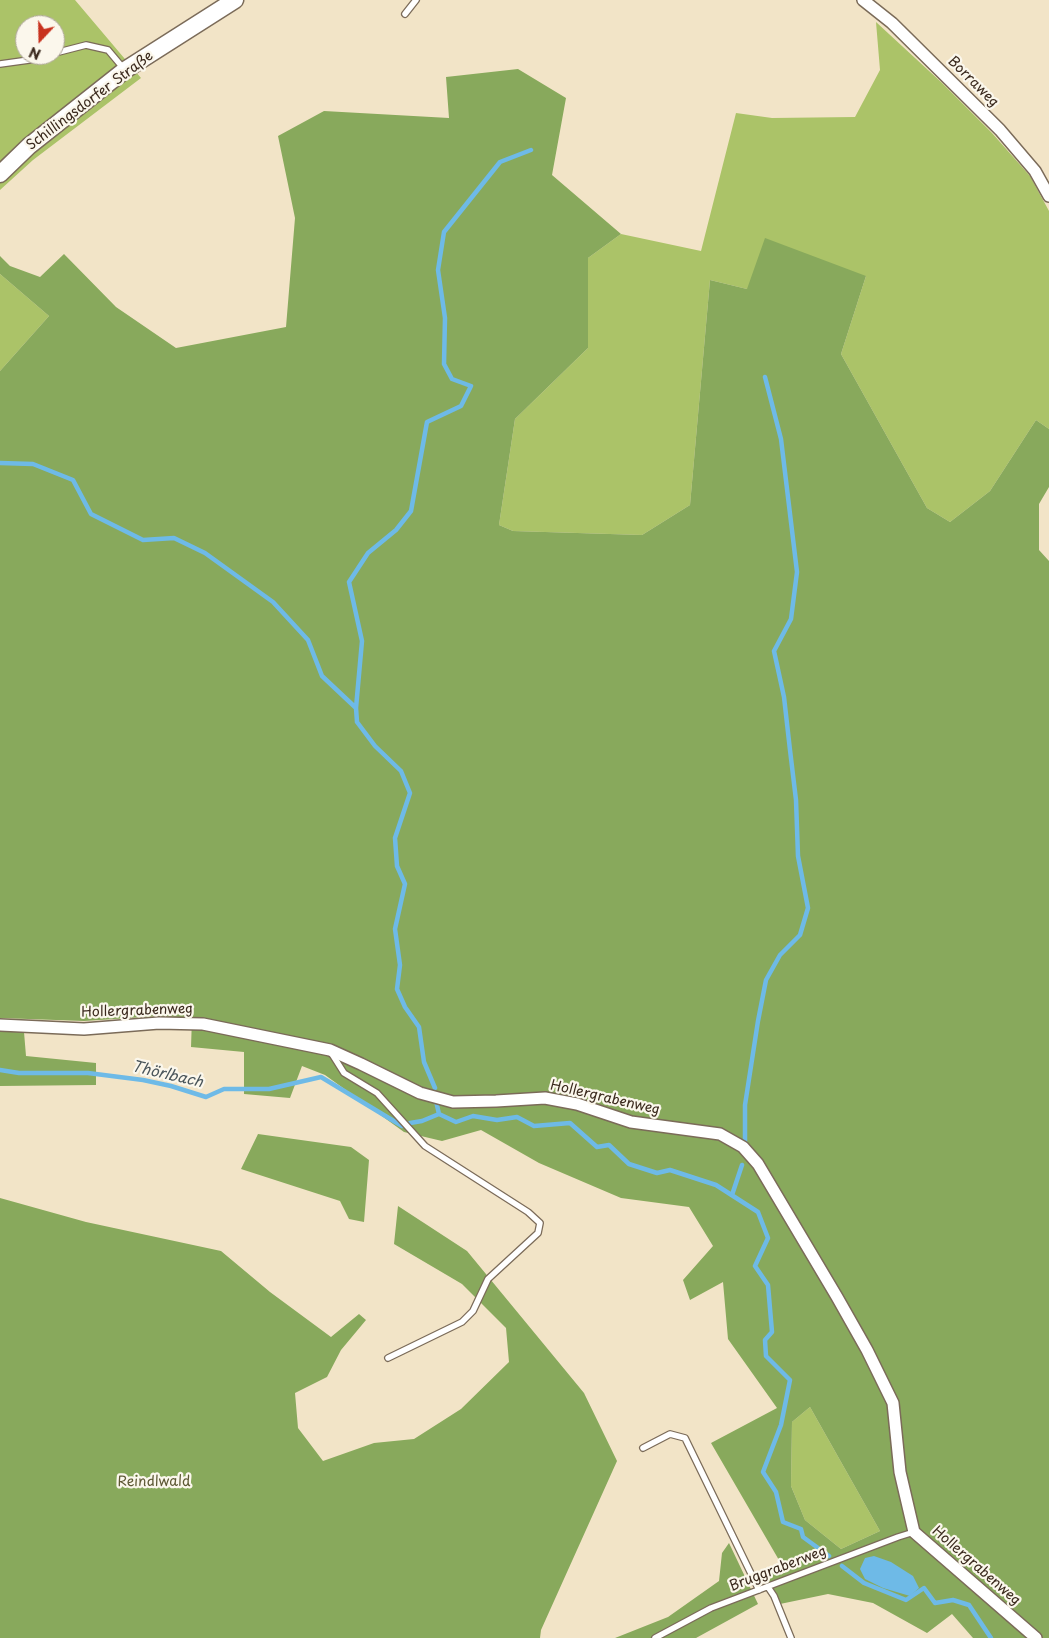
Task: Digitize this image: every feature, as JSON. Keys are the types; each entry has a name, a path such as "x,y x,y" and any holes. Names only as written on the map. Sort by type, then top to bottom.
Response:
{"main road":[{"name":"Schillingsdorfer Straße","path":"0,174 29,146 125,70 235,0"}],"street":[{"name":"Borraweg","path":"863,0 892,23 1000,130 1036,171 1049,196"},
{"name":"Hollergrabenweg","path":"0,1025 84,1029 159,1023 202,1024 330,1050 420,1093 453,1102 496,1102 545,1098 577,1104 631,1122 720,1134 743,1147 758,1164 827,1280 867,1350 893,1403 900,1472 914,1532 1036,1638"}],"lane":[{"path":"405,14 416,0"},
{"path":"65,50 86,44 108,50 125,70"},
{"path":"0,64 15,62"},
{"path":"330,1050 344,1073 377,1092 425,1146 528,1212 540,1223 538,1233 488,1279 474,1311 462,1322 388,1358"},
{"path":"643,1448 670,1434 685,1438 759,1590"},
{"name":"Bruggraberweg","path":"655,1638 712,1608 914,1532"},
{"path":"768,1586 791,1638"}],"green space":[{"path":"0,0 75,0 141,78 33,160 0,190"},
{"path":"876,22 941,82 992,133 1030,176 1049,211 1049,429 1036,420 990,491 950,522 927,508 841,354 866,276 747,289 710,280 690,505 642,535 513,531 499,525 515,419 588,348 588,258 621,234 701,251 736,113 772,118 855,117 880,70"},
{"path":"518,69 566,98 552,175 621,234 588,258 588,348 515,419 499,525 513,531 642,535 690,505 710,280 747,289 765,238 866,276 841,354 927,508 950,522 990,491 1036,420 1049,429 1049,487 1039,504 1039,550 1049,561 1049,1638 973,1638 952,1614 927,1633 873,1603 828,1594 780,1604 760,1576 783,1567 711,1443 777,1408 728,1339 723,1282 690,1300 683,1280 713,1246 689,1207 621,1198 539,1163 481,1130 442,1141 404,1132 325,1075 302,1066 290,1098 244,1094 244,1052 191,1047 192,1018 159,1016 84,1021 0,1018 0,371 49,316 0,274 0,256 10,266 40,277 64,254 116,307 176,348 286,327 295,218 278,136 324,111 449,118 446,77","holes":["810,1407 880,1531 841,1549 805,1520 791,1486 792,1422"]},
{"path":"0,274 49,316 0,371"},
{"path":"0,1030 24,1032 26,1056 96,1063 96,1085 0,1086"},
{"path":"258,1134 351,1147 369,1160 364,1222 349,1219 340,1201 241,1169"},
{"name":"Reindlwald","path":"0,1198 86,1222 221,1251 270,1292 331,1337 359,1314 366,1320 341,1350 327,1377 295,1393 298,1428 323,1461 374,1443 414,1439 461,1409 509,1362 506,1328 462,1284 394,1244 398,1206 467,1251 584,1393 617,1461 541,1630 540,1638 0,1638"},
{"path":"810,1407 880,1531 841,1549 805,1520 791,1486 792,1422"},
{"path":"729,1543 758,1604 696,1638 615,1638 668,1617 719,1581 722,1553"}],"water":[{"path":"874,1556 891,1562 913,1576 919,1588 910,1596 883,1588 865,1579 860,1569 865,1558"}],"waterway":[{"path":"435,1088 424,1062 419,1027 405,1007 397,989 400,965 395,929 405,884 397,866 395,838 410,793 401,771 375,746 357,722 356,708 362,641 349,582 368,553 396,530 411,511 427,422 461,406 471,386 452,379 444,364 445,318 438,270 444,232 500,162 531,150"},
{"path":"745,1143 745,1105 766,980 780,955 800,935 808,908 798,856 796,800 784,697 774,651 791,619 797,572 781,439 765,377"},
{"path":"0,463 33,464 73,480 91,514 143,540 174,538 205,553 273,602 308,640 322,676 356,708"},
{"name":"Thörlbach","path":"0,1070 19,1073 88,1073 143,1080 171,1086 206,1097 224,1089 269,1089 321,1077 402,1126"},
{"path":"436,1101 439,1114"},
{"name":"Thörlbach","path":"410,1123 422,1121 439,1114 456,1122 473,1116 497,1120 517,1117 534,1126 570,1123 597,1147 609,1145 629,1164 657,1173 670,1170 716,1185 758,1212 768,1238 755,1266 768,1285 772,1332 765,1340 766,1356 790,1380 781,1425 763,1472 776,1492 783,1522 801,1529 803,1537 829,1556"},
{"path":"732,1195 742,1165"},
{"name":"Thörlbach","path":"842,1566 864,1583 906,1600 924,1588 935,1603 953,1600 969,1605 991,1638"}]}
